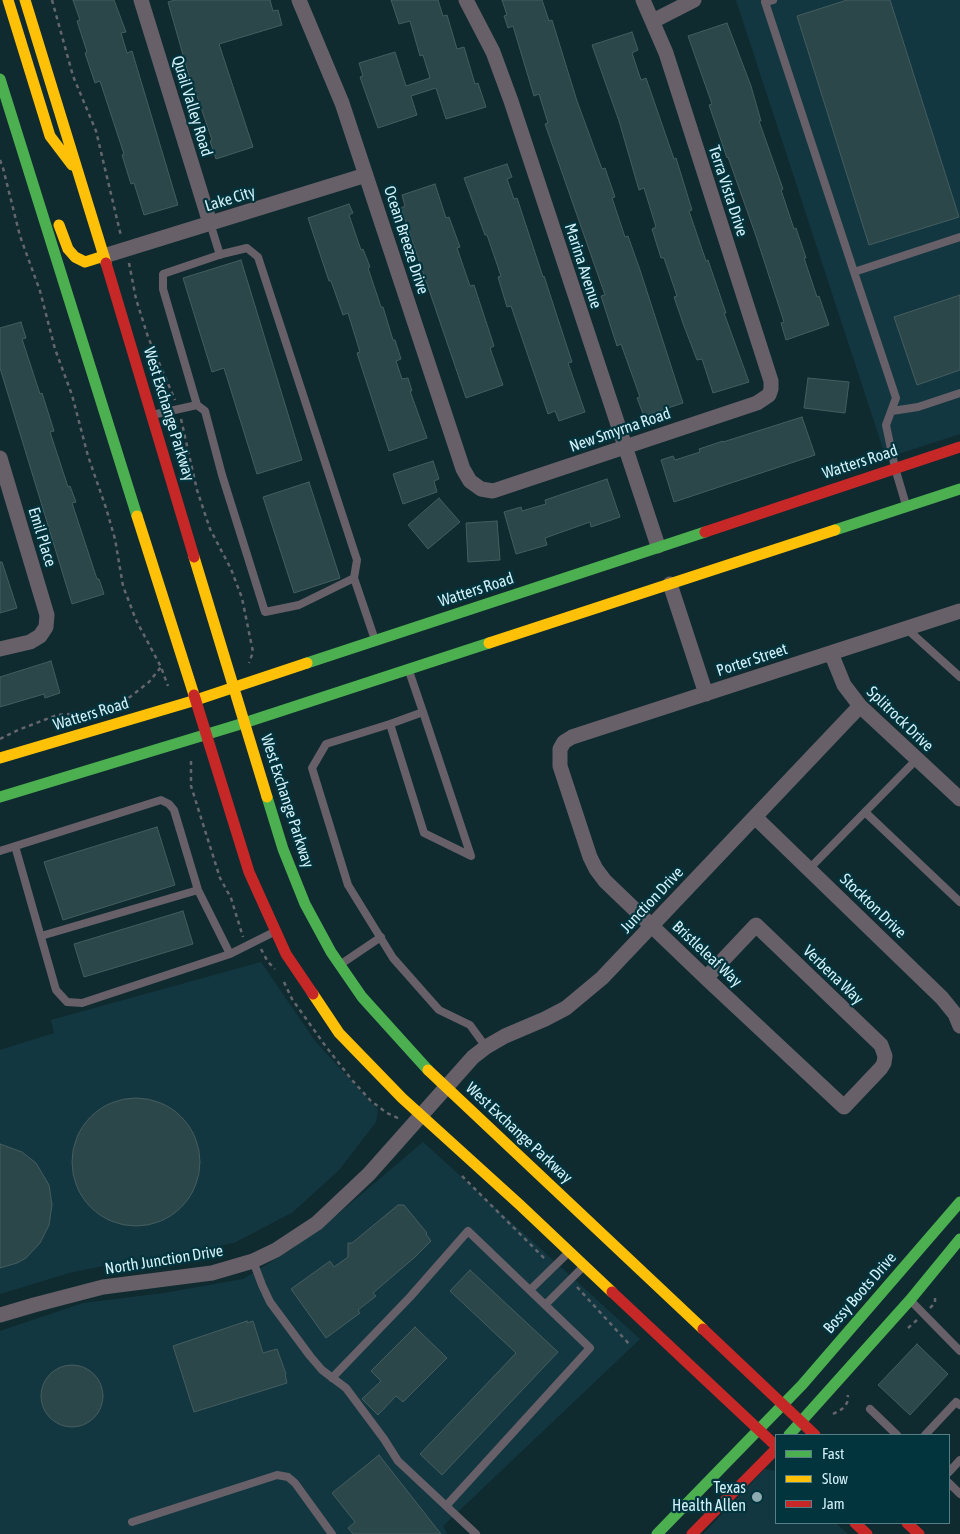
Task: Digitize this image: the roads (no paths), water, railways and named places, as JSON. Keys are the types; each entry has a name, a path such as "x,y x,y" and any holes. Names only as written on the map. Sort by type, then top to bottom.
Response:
{"main road":[{"path":"8,0 50,136 80,177"},
{"name":"West Exchange Parkway","path":"25,0 283,849 305,904 340,965 362,997 427,1069 814,1434"},
{"path":"0,79 249,872 286,954 339,1033 420,1116 520,1205 775,1446"},
{"path":"13,119 31,142 36,155"},
{"path":"57,218 68,249 75,257 85,262 104,256"},
{"name":"Watters Road","path":"0,758 196,700 960,447"},
{"path":"0,797 244,723 960,489"},
{"name":"Bossy Boots Drive","path":"657,1534 802,1385 960,1202"},
{"path":"790,1434 910,1300 960,1239"},
{"path":"692,1534 775,1448"},
{"path":"856,1524 867,1534"},
{"path":"908,1524 919,1534"}],"street":[{"name":"Quail Valley Road","path":"140,0 210,223"},
{"name":"Ocean Breeze Drive","path":"299,0 332,76 463,469 470,482 480,489"},
{"name":"Marina Avenue","path":"466,0 493,52 511,101 658,546"},
{"name":"Terra Vista Drive","path":"643,0 666,53 771,381 769,395"},
{"path":"653,21 694,0"},
{"name":"Lake City","path":"104,256 366,175"},
{"name":"New Smyrna Road","path":"480,489 493,491 500,489 757,403 769,395"},
{"name":"Emil Place","path":"0,458 47,615 46,627 40,636 30,642 0,649"},
{"path":"670,584 706,694"},
{"name":"Porter Street","path":"560,749 564,742 572,737 960,612"},
{"name":"Splitrock Drive","path":"831,653 844,685 860,706 960,800"},
{"name":"Junction Drive","path":"446,1087 473,1057 486,1047 566,1008 602,978 860,706"},
{"name":"Bristleleaf Way","path":"560,749 560,766 590,857 605,881 844,1107"},
{"name":"Stockton Drive","path":"755,816 942,998 955,1014 960,1026"},
{"name":"Verbena Way","path":"706,978 756,925 884,1050 885,1056 881,1068 844,1107"},
{"name":"North Junction Drive","path":"0,1316 103,1287 212,1273 253,1261 276,1250 317,1223 369,1174 446,1087"}],"lane":[{"path":"772,0 765,2 896,398 886,425 895,468 907,507"},
{"path":"210,223 220,255"},
{"path":"854,272 960,237"},
{"path":"354,578 299,604 265,612 222,475 205,411 197,405 163,289 163,274 247,248 258,257 356,560 354,578 376,640"},
{"path":"892,411 918,407 960,393"},
{"path":"152,415 197,405"},
{"path":"907,629 960,677"},
{"path":"390,724 424,833 471,856 408,669"},
{"path":"423,712 326,744 312,768 348,885 393,958 439,1010 470,1025 486,1047"},
{"path":"810,869 917,759"},
{"path":"0,849 161,800 169,804 174,810 198,890 230,954"},
{"path":"865,812 960,902"},
{"path":"15,846 56,990 67,1002 82,1003 230,954 276,932"},
{"path":"41,936 198,890"},
{"path":"340,965 381,937"},
{"path":"332,1378 410,1297 468,1231 590,1348 446,1506"},
{"path":"530,1290 569,1252"},
{"path":"253,1261 270,1302 310,1356 322,1370 346,1388 398,1460 476,1534"},
{"path":"546,1305 584,1266"},
{"path":"910,1300 960,1351"},
{"path":"926,1434 956,1402 960,1405"},
{"path":"870,1409 896,1434"},
{"path":"950,1471 960,1460"},
{"path":"132,1522 277,1475 288,1477 295,1483 332,1534"},
{"path":"950,1485 960,1494"}],"place":[{"name":"Texas Health Allen","path":"757,1497"}]}
